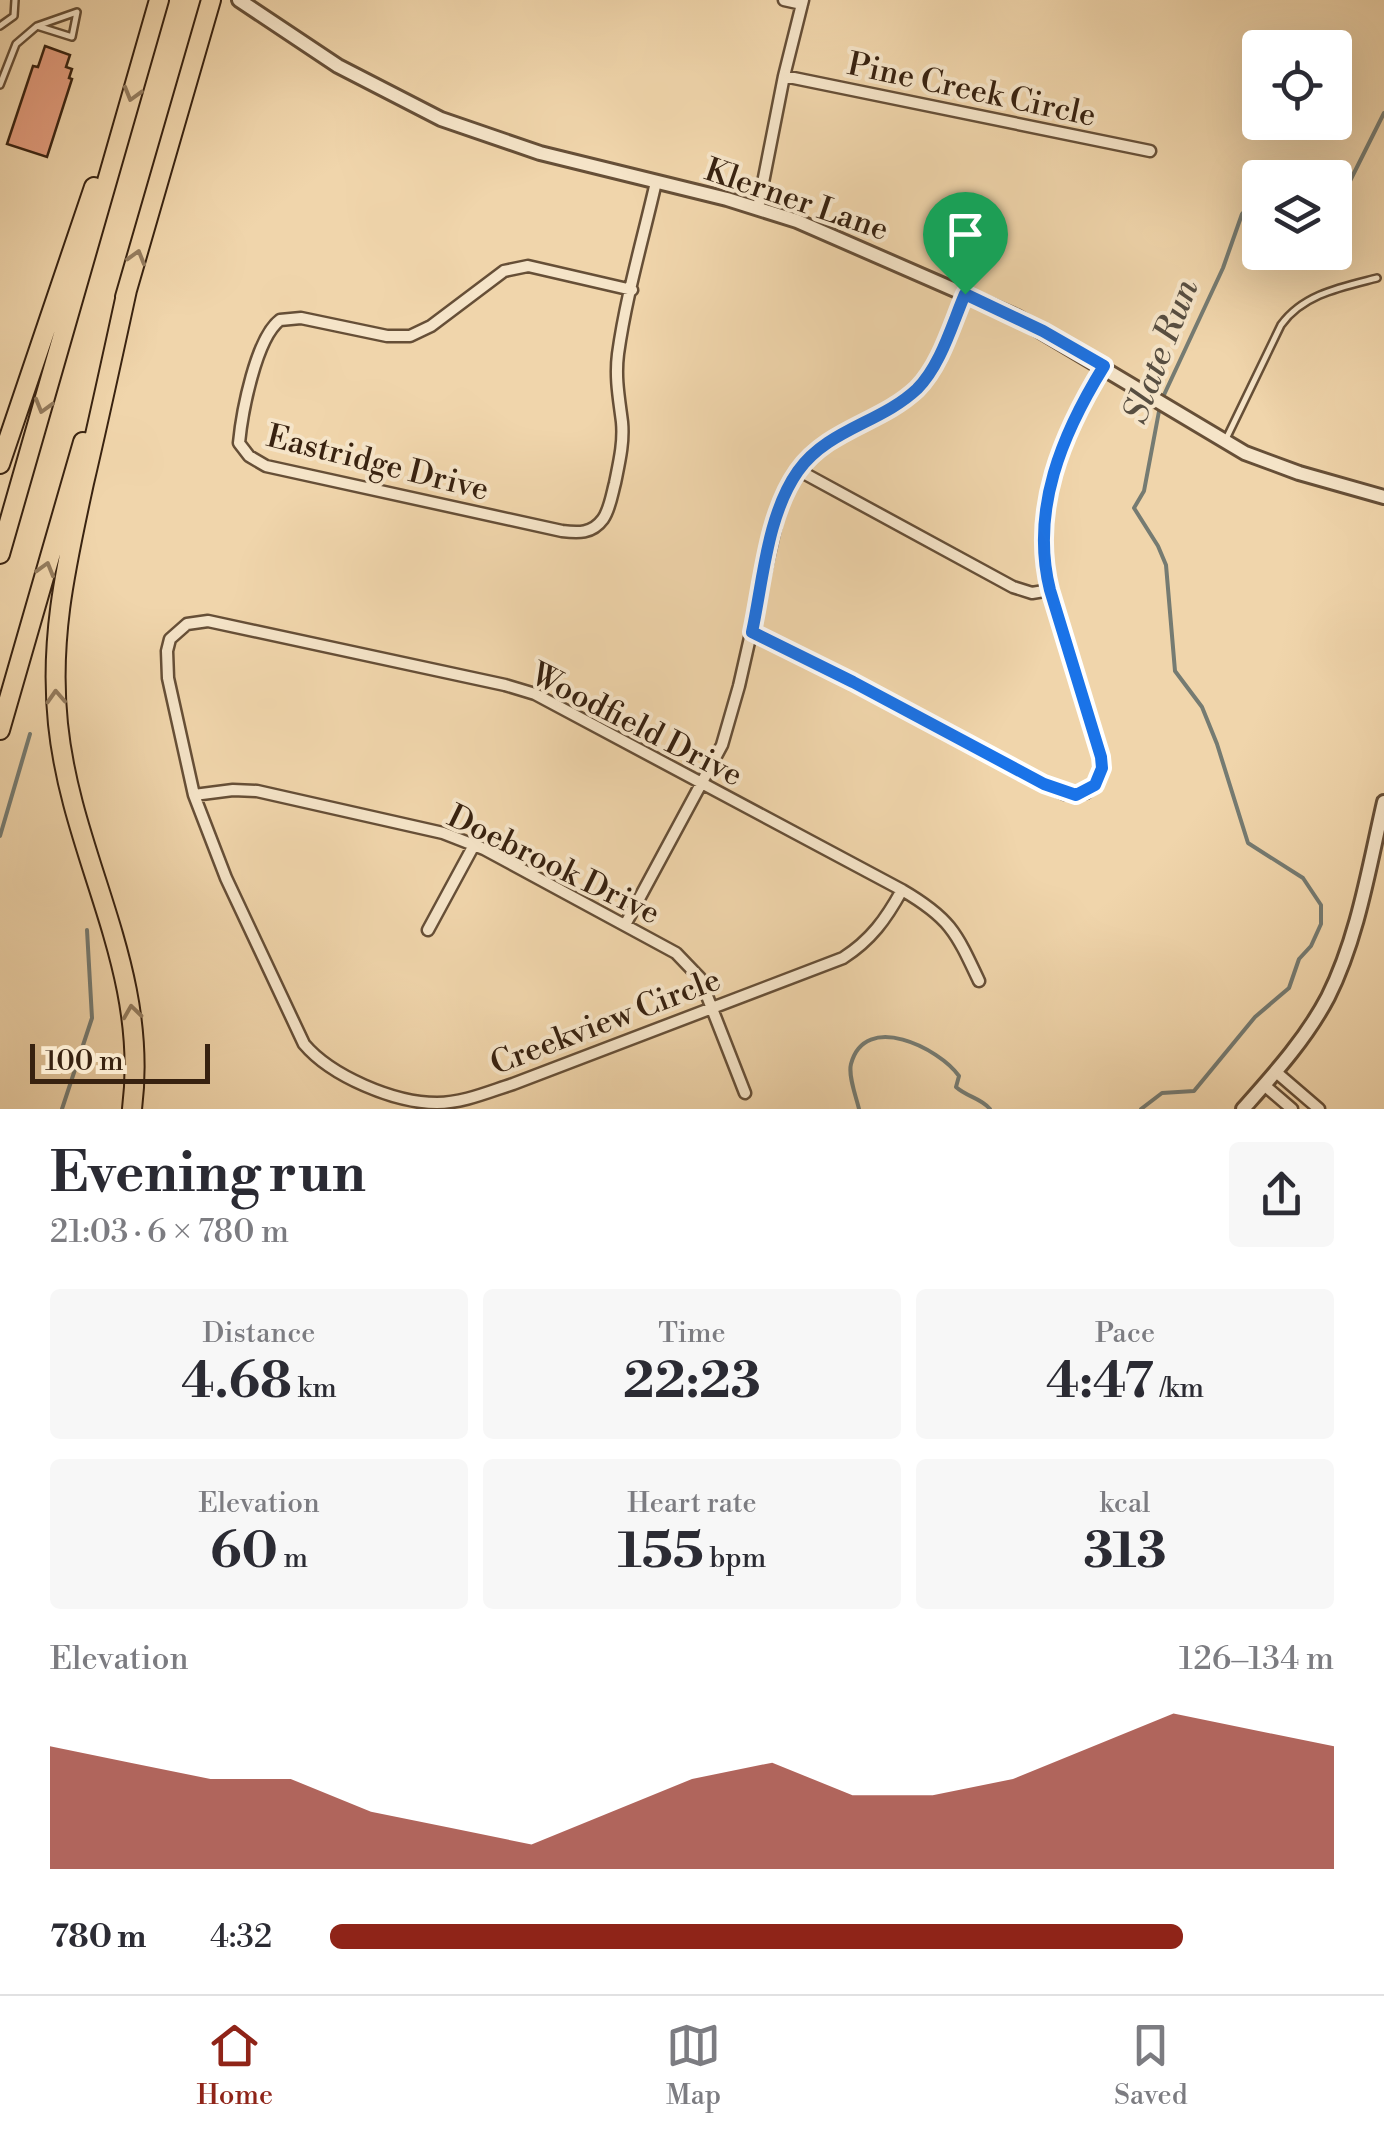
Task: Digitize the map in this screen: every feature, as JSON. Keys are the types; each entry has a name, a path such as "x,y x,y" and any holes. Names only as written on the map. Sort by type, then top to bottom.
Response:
{"highway":[{"path":"0,554 160,0"},
{"path":"0,730 210,0"},
{"path":"0,464 100,166 117,148"},
{"path":"127,290 60,594 55,660 58,725 68,787 130,994 136,1053 132,1109"}],"street":[{"path":"758,208 802,2 784,0"},
{"name":"Klerner Lane","path":"241,2 362,80 442,119 523,148 758,208 872,251 1043,331 1225,442 1271,463 1384,497"},
{"name":"Pine Creek Circle","path":"784,76 1150,151"},
{"name":"Eastridge Drive","path":"632,290 528,266 504,271 431,326 410,336 387,336 301,318 280,320 263,342 239,443 248,456 266,466 542,527 573,532 592,529 605,516 620,458 618,357 656,182"},
{"path":"625,925 727,730 780,506 798,470 819,446 884,412 919,387 934,365 965,294"},
{"path":"752,632 1044,784 1076,795 1095,785 1102,768 1101,757 1050,590 1042,550 1045,509 1069,429 1104,366"},
{"path":"798,470 1013,587 1032,592 1050,590"},
{"name":"Woodfield Drive","path":"166,651 170,639 186,624 208,620 505,684 548,701 925,904 952,926 979,981"},
{"name":"Creekview Circle","path":"166,651 168,678 194,795 226,878 296,1031 324,1064 363,1084 421,1101 466,1100 842,958 864,944 880,927 902,890"},
{"name":"Doebrook Drive","path":"194,795 257,791 412,825 474,845 625,925 686,960 700,978 745,1093"},
{"path":"1244,1109 1314,1020 1340,969 1384,802"},
{"path":"428,930 474,845"},
{"path":"1276,1072 1319,1109"},
{"path":"1264,1085 1292,1109"}],"lane":[{"path":"0,26 14,16 15,0"},
{"path":"0,84 16,44 37,26 77,12 72,38 37,26"},
{"path":"1225,442 1289,314 1321,294 1377,278"}],"building":[{"path":"45,46 70,55 66,67 72,69 47,157 7,144 33,66 38,67"}],"waterway":[{"name":"Slate Run","path":"1352,177 1384,113"},
{"name":"Slate Run","path":"1163,397 1223,268 1242,214"},
{"name":"Slate Run","path":"1141,1109 1162,1093 1194,1091 1255,1017 1289,988 1299,959 1311,946 1321,924 1321,905 1303,878 1248,843 1202,707 1175,671 1166,565 1134,508 1144,491 1160,406"},
{"path":"0,836 30,734"},
{"path":"62,1109 92,1018 87,930"},
{"name":"Slate Run","path":"859,1109 851,1064 859,1048 886,1037 920,1046 936,1055 959,1076 956,1087 990,1109"}],"route":[{"path":"965,294 1017,317 1104,366 1069,429 1045,509 1042,536 1050,590 1101,757 1099,778 1086,793 1066,794 1044,784 752,632 780,506 798,470 819,446 884,412 919,387 934,365 965,294"}]}
